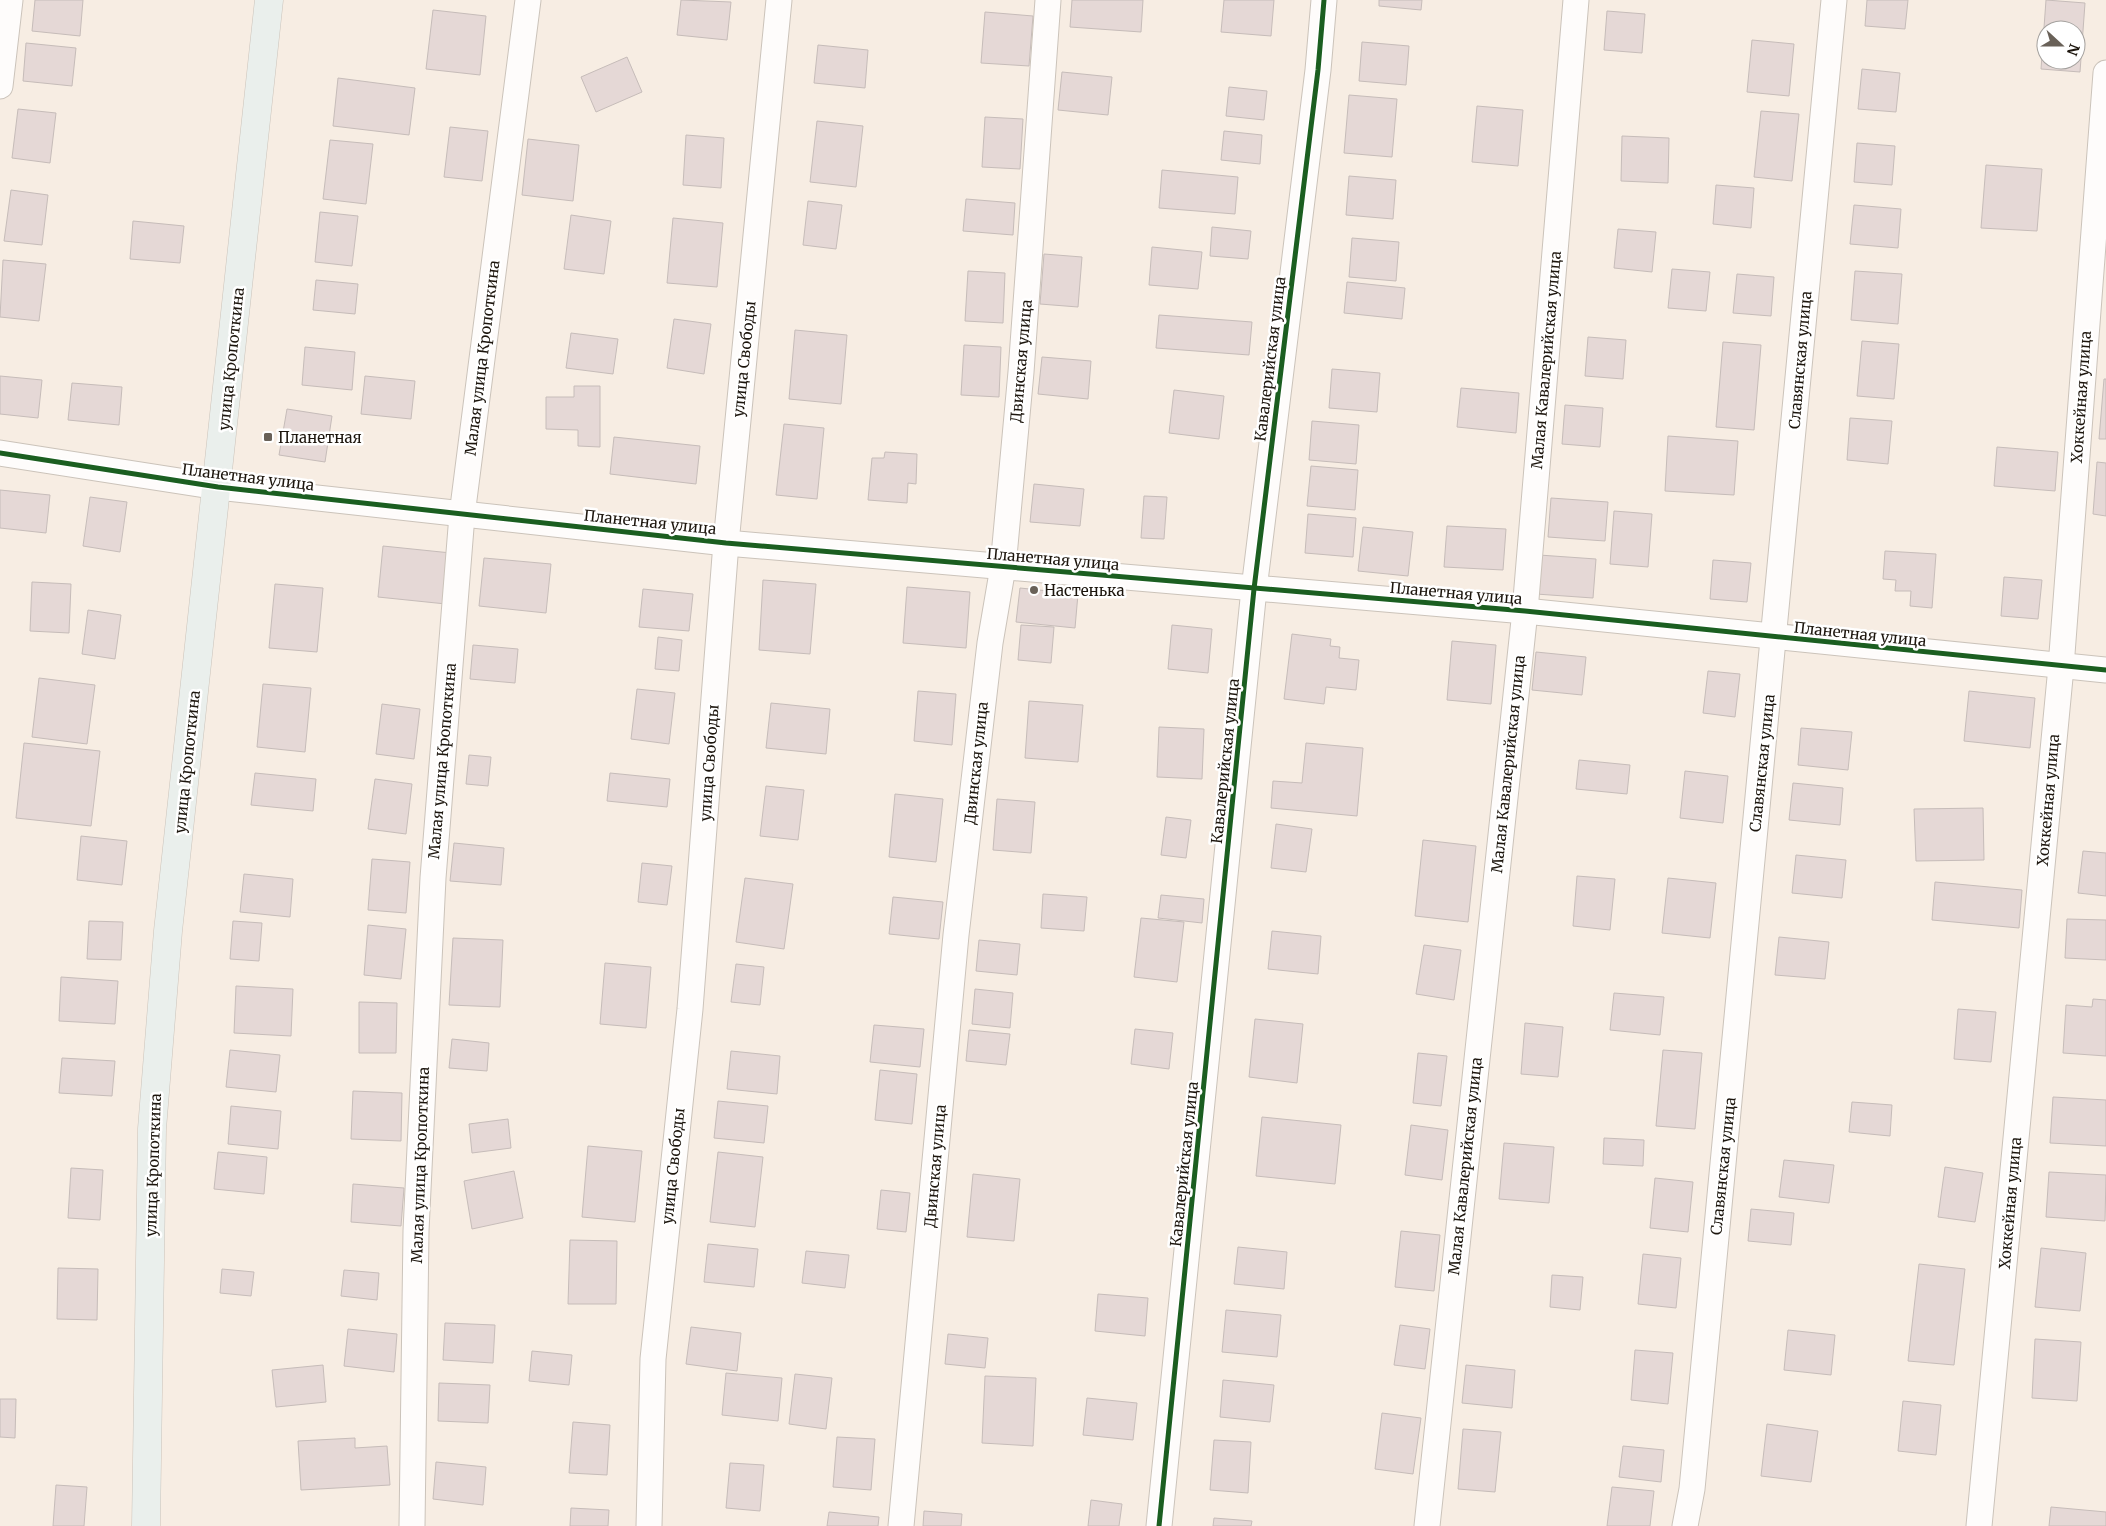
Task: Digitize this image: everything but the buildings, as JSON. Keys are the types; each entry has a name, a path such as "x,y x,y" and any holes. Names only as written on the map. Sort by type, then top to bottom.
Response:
{"main road":[{"name":"улица Кропоткина","path":"146,1526 152,1129 168,931 270,0"}],"street":[{"path":"0,86 10,0"},
{"name":"Малая улица Кропоткина","path":"412,1526 416,1231 432,898 462,515 528,0"},
{"name":"улица Свободы","path":"649,1526 653,1358 690,1009 726,543 779,0"},
{"name":"Двинская улица","path":"901,1526 956,934 990,643 1003,567 1021,372 1048,0"},
{"name":"Кавалерийская улица","path":"1159,1526 1254,589 1324,0"},
{"name":"Малая Кавалерийская улица","path":"1427,1526 1525,611 1576,0"},
{"name":"Славянская улица","path":"1685,1526 1694,1469 1775,638 1834,0"},
{"name":"Хоккейная улица","path":"1980,1526 2061,667 2106,74"},
{"name":"Планетная улица","path":"0,453 218,487 726,543 1525,611 1775,638 2106,670"}],"cycle path":[{"path":"1159,1526 1254,589 1318,70 1324,0"},
{"path":"0,453 218,487 726,543 1525,611 2106,670"}],"place":[{"name":"Планетная","path":"268,437"},
{"name":"Настенька","path":"1034,590"}]}
